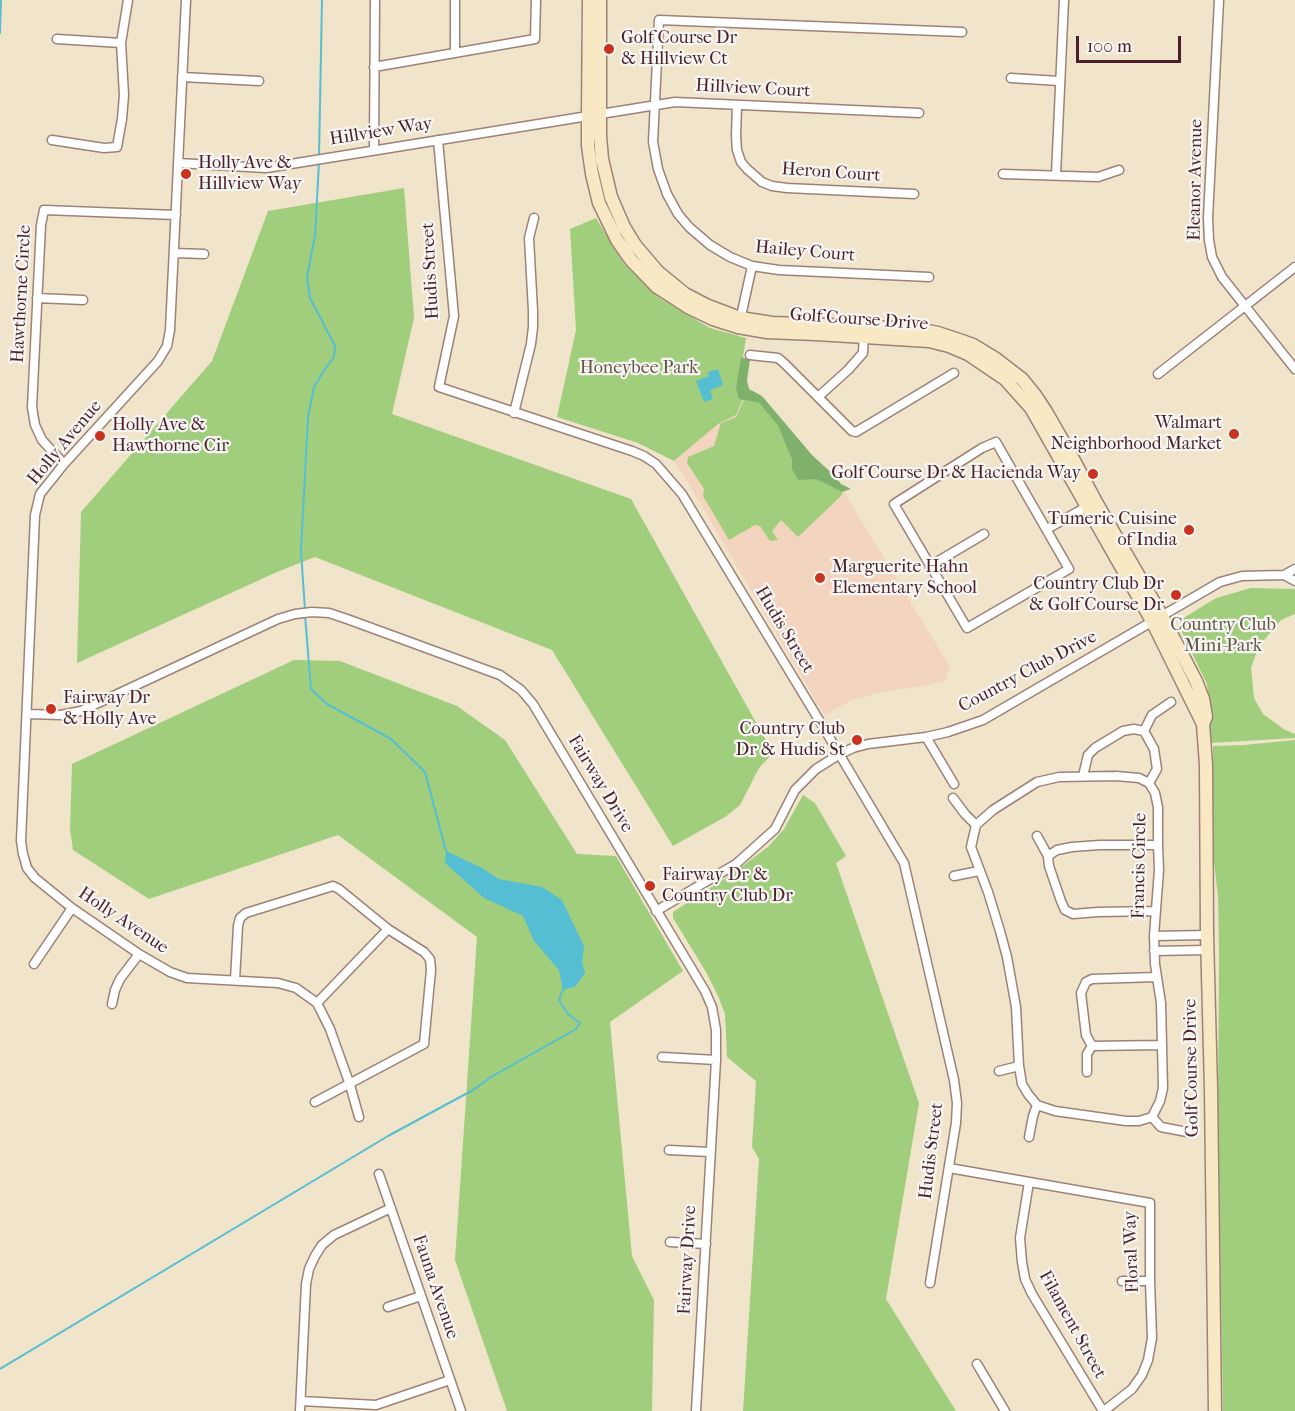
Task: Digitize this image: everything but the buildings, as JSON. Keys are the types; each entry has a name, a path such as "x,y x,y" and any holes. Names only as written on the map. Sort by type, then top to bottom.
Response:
{"street":[{"path":"52,140 104,148 117,147 124,95 121,43 128,0"},
{"name":"Holly Avenue","path":"186,0 170,330 166,346 158,361 64,464 40,494 35,515 21,840 27,868 35,878 72,908 139,954 170,972 187,978 278,983 296,988 317,1003"},
{"path":"374,150 375,0"},
{"path":"454,53 455,0"},
{"path":"374,67 535,39 536,0"},
{"name":"Golf Course Drive","path":"589,0 594,115"},
{"name":"Golf Course Drive","path":"600,0 594,115 588,146 599,203 617,240 631,261 657,287 688,307 714,319 739,322 767,333 917,329 956,338 973,345 996,359 1022,380 1050,418 1096,502 1157,619 1203,724 1206,765 1215,1411"},
{"path":"1056,175 1064,0"},
{"name":"Eleanor Avenue","path":"1219,0 1208,218 1212,257 1222,277 1295,369"},
{"name":"Hailey Court","path":"929,277 779,270 752,266 710,245 690,227 678,214 666,194 657,169 653,142 659,20 963,32"},
{"path":"57,39 121,43"},
{"path":"182,77 259,81"},
{"path":"1011,78 1059,81"},
{"name":"Hillview Court","path":"594,115 675,102 919,113"},
{"name":"Heron Court","path":"737,105 737,150 741,162 762,182 787,188 914,194"},
{"name":"Hillview Way","path":"178,162 266,168 594,115"},
{"name":"Hudis Street","path":"438,140 454,316 439,387 632,451 656,464 670,478 682,494 904,863 954,1080 957,1102 956,1123 930,1283"},
{"path":"1003,174 1098,177 1119,170"},
{"name":"Hawthorne Circle","path":"64,464 42,440 35,425 32,406 41,225 44,210 176,215"},
{"path":"514,413 533,327 529,238 534,218"},
{"path":"174,253 204,254"},
{"path":"739,322 752,266"},
{"path":"1158,374 1295,267"},
{"path":"37,298 83,300"},
{"path":"818,397 863,353 864,332"},
{"name":"Golf Course Drive","path":"864,332 949,346 976,359 1005,380 1031,408 1086,507 1157,619"},
{"path":"750,355 777,358 852,431 856,432 954,373"},
{"path":"996,442 1047,529 1069,569 967,628 894,504 982,448 996,442"},
{"path":"1047,529 1086,507"},
{"path":"930,566 984,534"},
{"name":"Country Club Drive","path":"656,911 736,864 775,829 795,790 809,775 840,754 868,744 948,732 983,720 1220,582 1242,576 1284,575 1295,569"},
{"name":"Country Club Drive","path":"1284,575 1295,581"},
{"name":"Fairway Drive","path":"27,714 61,716 81,711 278,619 312,612 329,613 347,619 500,675 521,690 533,704 705,991 712,1007 716,1030 716,1060 696,1411"},
{"path":"1144,731 1152,715 1171,702"},
{"path":"1083,776 1088,755 1095,748 1123,731 1134,729 1144,731 1154,749 1157,769 1149,783 1139,778 1116,776 1059,777 1037,782 993,810 976,825 971,847 1007,957 1016,1007 1022,1083 1036,1105 1055,1111 1126,1121 1139,1121 1152,1117 1161,1127 1187,1132"},
{"path":"926,737 954,784"},
{"name":"Francis Circle","path":"1149,783 1155,793 1158,807 1159,870 1154,951 1161,1003 1163,1088 1160,1101 1152,1117"},
{"path":"953,798 976,825"},
{"path":"1037,836 1048,856 1049,866 1065,909 1073,914 1156,911"},
{"path":"1048,856 1057,850 1072,847 1158,845"},
{"path":"954,876 979,871"},
{"path":"235,980 240,918 246,913 333,886 388,929 424,952 429,959 431,969 424,1044 315,1102"},
{"path":"34,964 72,908"},
{"path":"359,1117 330,1029 317,1003 388,929"},
{"path":"1154,936 1207,935"},
{"path":"1154,951 1207,950"},
{"path":"112,1004 120,979 139,954"},
{"path":"1092,1046 1086,1035 1081,993 1086,982 1092,979 1157,977"},
{"path":"1092,1046 1161,1045"},
{"path":"1087,1072 1087,1054 1092,1046"},
{"path":"662,1057 716,1060"},
{"path":"999,1071 1019,1066"},
{"path":"1029,1137 1036,1105"},
{"path":"669,1150 710,1152"},
{"name":"Floral Way","path":"949,1168 1150,1203 1152,1338 1148,1360 1142,1376 1132,1389 1103,1411"},
{"name":"Fauna Avenue","path":"379,1174 460,1411"},
{"name":"Filament Street","path":"1029,1182 1020,1238 1025,1279 1103,1411"},
{"path":"300,1411 306,1284 309,1269 322,1245 334,1235 391,1208"},
{"path":"670,1242 705,1244"},
{"path":"1122,1281 1150,1281"},
{"path":"388,1307 421,1296"},
{"path":"977,1364 1005,1411"},
{"path":"301,1401 376,1408 450,1380"}],"shaded area":[{"name":"Marguerite Hahn Elementary School","path":"744,397 843,490 950,667 946,680 929,685 881,692 850,701 825,715 674,461 718,424 736,415"}],"green space":[{"path":"404,188 414,318 392,414 631,499 773,753 759,768 740,805 725,817 673,846 552,650 315,557 77,663 81,512 212,361 268,211"},
{"name":"Honeybee Park","path":"596,218 625,265 661,299 710,328 746,338 739,383 744,397 736,415 718,424 674,461 638,443 557,417 576,330 570,229"},
{"path":"741,357 750,360 747,380 749,389 762,396 812,455 841,484 851,489 842,492 816,479 798,480 792,469 792,460 778,426 759,403 739,399 736,388"},
{"path":"744,400 759,403 778,426 792,460 792,469 842,492 842,495 798,537 781,520 772,531 778,540 770,541 760,526 755,525 729,540 703,496 704,489 687,463 688,457 714,446 721,423 736,417"},
{"name":"Country Club Mini-Park","path":"1251,588 1295,589 1295,614 1281,620 1259,646 1251,668 1254,698 1263,714 1285,730 1295,734 1295,738 1211,743 1207,684 1180,628 1182,619 1216,598"},
{"path":"294,660 340,661 457,706 505,740 577,854 616,856 683,971 610,1022 632,1256 654,1300 652,1411 507,1411 455,1260 477,937 338,835 149,899 73,850 70,829 72,764"},
{"path":"1295,740 1295,1411 1223,1411 1218,1116 1219,953 1218,897 1213,853 1213,746"},
{"path":"803,795 815,803 846,856 836,863 919,1103 886,1299 956,1411 743,1411 759,1159 752,1147 756,1081 727,1057 725,1014 706,972 673,918 673,912 735,872 769,846 784,829"}],"water":[{"path":"718,369 723,385 710,390 713,399 704,402 696,381 709,376 708,372"},
{"path":"446,851 499,879 542,887 562,900 584,946 582,962 585,973 576,986 563,990 559,970 534,941 523,916 484,898 445,863"}],"waterway":[{"path":"0,33 1,0"},
{"path":"319,156 322,0"},
{"path":"305,610 301,551 308,417 314,387 334,357 335,346 310,298 307,277 315,236 319,162"},
{"path":"305,615 311,689 327,704 391,739 425,772 448,853"},
{"path":"0,1369 388,1136 473,1090 491,1077 576,1029 580,1023 568,1014 559,1000 563,989"}],"place":[{"name":"Golf Course Dr & Hillview Ct","path":"609,49"},
{"name":"Holly Ave & Hillview Way","path":"186,174"},
{"name":"Walmart Neighborhood Market","path":"1234,434"},
{"name":"Holly Ave & Hawthorne Cir","path":"100,436"},
{"name":"Golf Course Dr & Hacienda Way","path":"1093,474"},
{"name":"Tumeric Cuisine of India","path":"1189,530"},
{"name":"Marguerite Hahn Elementary School","path":"820,578"},
{"name":"Country Club Dr & Golf Course Dr","path":"1176,595"},
{"name":"Fairway Dr & Holly Ave","path":"51,709"},
{"name":"Country Club Dr & Hudis St","path":"857,740"},
{"name":"Fairway Dr & Country Club Dr","path":"650,886"}]}
